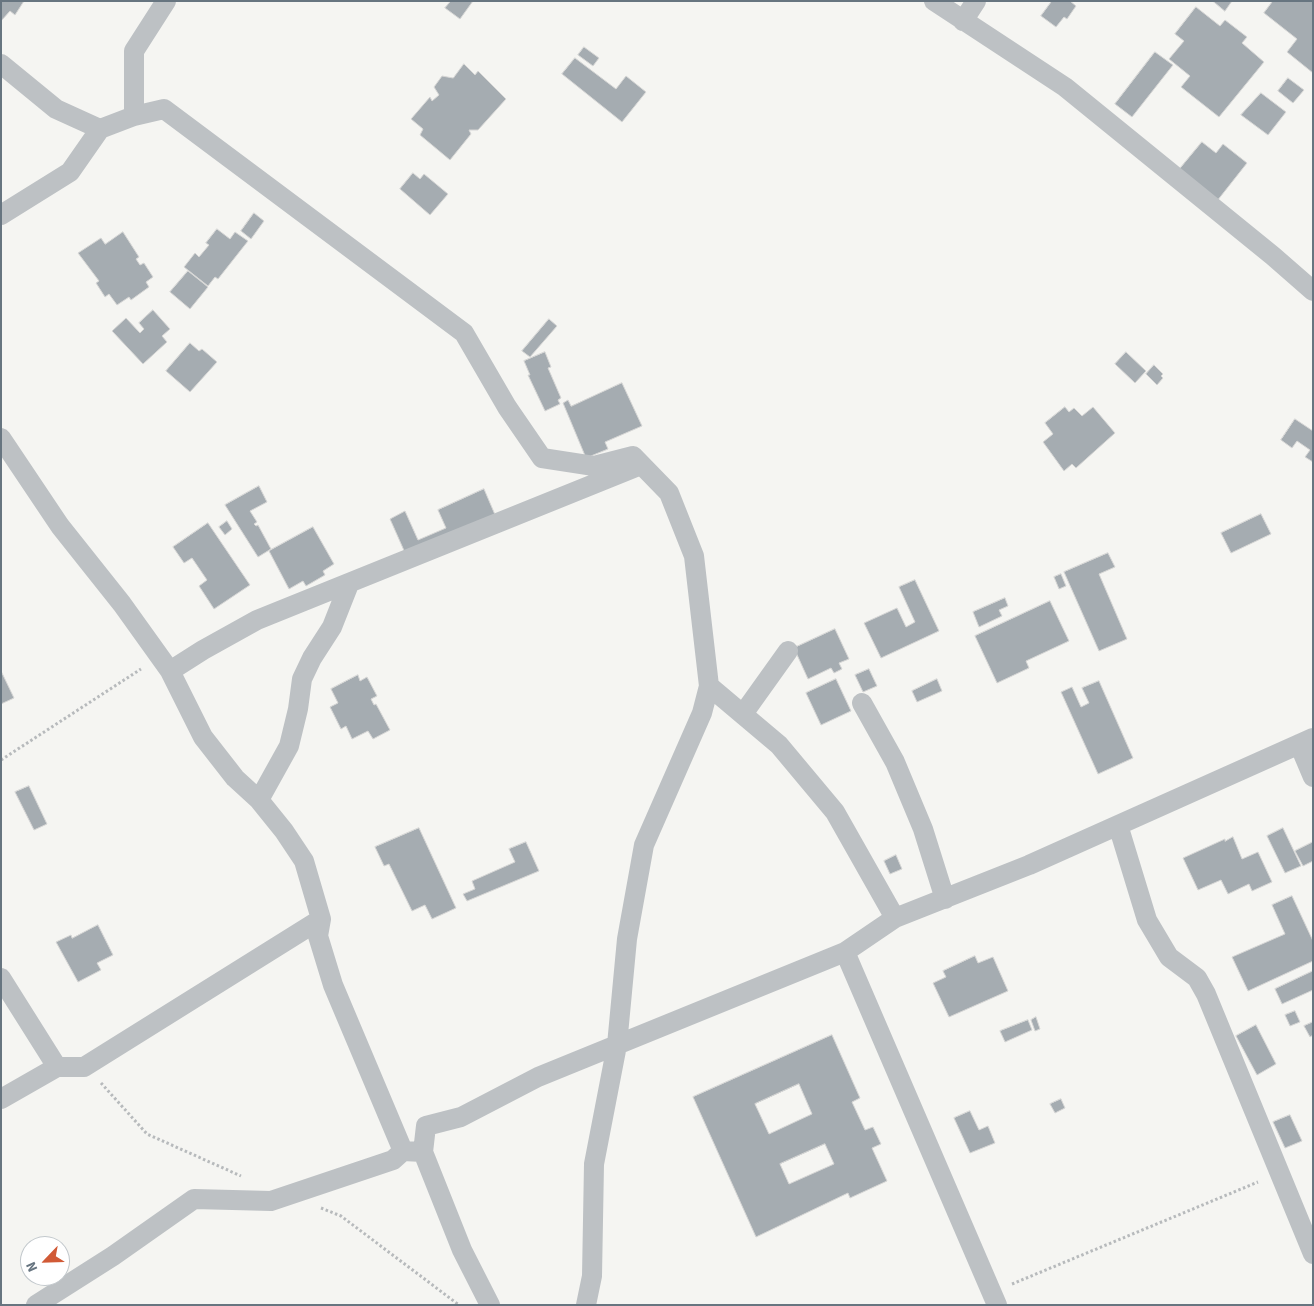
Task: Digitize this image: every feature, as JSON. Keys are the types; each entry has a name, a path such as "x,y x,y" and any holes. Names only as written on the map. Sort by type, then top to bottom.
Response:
{"street":[{"path":"134,116 134,51 166,1"},
{"path":"934,1 1065,87 1273,256 1313,291"},
{"path":"963,20 976,1"},
{"path":"1,64 56,109 100,129"},
{"path":"1,215 70,172 100,129 134,116 164,109 464,333 507,407 542,458 594,466 633,456 668,493 694,556 709,686 702,713 644,844 627,939 617,1045 594,1164 592,1276 586,1305"},
{"path":"1,438 60,526 122,604 165,664 204,737 235,778 259,800 284,830 304,862 320,920 318,936 333,985 413,1152 490,1305"},
{"path":"165,664 203,650 257,620 641,465"},
{"path":"259,800 289,746 298,709 302,680 312,658 332,627 349,584"},
{"path":"742,714 788,651"},
{"path":"709,686 779,745 835,812 895,918"},
{"path":"862,703 895,762 923,829 945,899"},
{"path":"36,1305 113,1256 194,1199 271,1200 289,1196 413,1152 426,1126 461,1117 538,1077 845,952 895,918 945,899 1118,825 1306,741 1313,777"},
{"path":"1118,825 1147,920 1168,957 1197,978 1206,994 1214,1019 1313,1254"},
{"path":"1,1099 57,1067 84,1067 320,920"},
{"path":"845,952 994,1299"},
{"path":"1,978 57,1067"}],"path":[{"path":"1,760 85,707 124,679 165,664"},
{"path":"84,1067 106,1088 147,1134 247,1179"},
{"path":"994,1299 1279,1173"},
{"path":"289,1196 341,1216 459,1305"}],"building":[{"path":"1,1 24,1 15,15 10,11 2,20"},
{"path":"451,1 473,1 460,19 445,8"},
{"path":"1052,1 1070,1 1076,6 1067,19 1064,17 1056,27 1041,16"},
{"path":"1213,1 1232,1 1225,11"},
{"path":"1273,1 1313,1 1313,73 1287,52 1297,39 1264,13"},
{"path":"1196,7 1220,26 1225,20 1247,37 1242,43 1264,62 1219,117 1181,87 1190,76 1169,59 1184,41 1175,34"},
{"path":"584,47 599,58 593,66 578,55"},
{"path":"1155,52 1173,65 1132,117 1115,104"},
{"path":"575,58 616,89 626,76 646,92 622,122 562,74"},
{"path":"464,64 475,75 478,71 506,99 478,130 469,130 471,134 450,160 420,135 423,129 411,119 430,97 432,101 439,95 434,87 442,76 453,78"},
{"path":"1288,78 1304,90 1293,103 1278,91"},
{"path":"1261,93 1286,112 1268,135 1241,115"},
{"path":"1202,142 1216,153 1223,144 1247,163 1217,201 1178,171"},
{"path":"413,173 420,179 424,174 448,194 430,215 400,189"},
{"path":"254,213 264,221 251,239 241,231"},
{"path":"217,229 230,239 235,232 248,241 218,279 215,277 208,286 184,267 195,253 199,257 209,245 206,243"},
{"path":"123,232 139,257 136,259 140,265 144,263 153,277 146,282 149,287 131,300 129,297 117,305 109,294 105,297 96,283 99,281 78,253 101,238 105,244"},
{"path":"188,271 208,287 190,309 170,292"},
{"path":"153,310 170,329 162,336 167,342 143,364 112,331 126,318 140,333 144,329 139,323"},
{"path":"549,319 557,326 530,357 522,351"},
{"path":"190,343 199,351 202,349 217,362 190,392 166,371"},
{"path":"545,352 551,367 548,368 561,398 558,400 560,404 545,411 528,375 530,375 524,361"},
{"path":"1126,352 1146,371 1135,383 1115,364"},
{"path":"1154,365 1163,374 1161,376 1163,378 1157,385 1146,374"},
{"path":"622,383 642,426 605,442 608,449 586,458 563,403 568,400 571,406"},
{"path":"1065,407 1069,412 1074,408 1082,416 1093,407 1115,433 1076,468 1072,464 1064,471 1043,442 1053,434 1045,423"},
{"path":"1295,419 1313,431 1313,462 1305,457 1310,450 1297,441 1292,448 1281,440"},
{"path":"259,486 267,502 250,511 257,522 254,524 258,525 271,549 258,557 225,505"},
{"path":"484,489 499,524 410,564 390,519 405,511 418,540 446,528 438,510"},
{"path":"1261,514 1271,534 1231,553 1221,533"},
{"path":"227,521 232,529 225,535 219,527"},
{"path":"208,523 250,585 214,609 199,586 207,580 192,558 184,563 173,547"},
{"path":"313,527 334,564 323,571 325,575 306,586 303,581 289,589 269,551"},
{"path":"1108,553 1115,567 1099,574 1127,639 1099,651 1064,572"},
{"path":"1061,574 1066,586 1059,589 1054,577"},
{"path":"915,580 939,631 881,658 864,623 897,608 906,627 915,622 899,587"},
{"path":"1005,598 1008,606 999,610 1002,616 979,627 973,612"},
{"path":"1050,601 1069,641 1026,661 1029,668 997,683 975,636"},
{"path":"835,629 849,659 839,663 842,669 834,673 831,668 808,679 794,648"},
{"path":"869,669 877,686 863,692 855,675"},
{"path":"1,671 14,698 1,704"},
{"path":"358,675 360,681 367,677 377,696 371,699 374,705 376,704 390,730 373,739 368,731 352,739 346,726 341,729 330,707 338,703 331,689"},
{"path":"836,679 851,711 821,725 806,693"},
{"path":"937,679 942,691 917,702 912,691"},
{"path":"1099,681 1133,758 1098,774 1061,692 1072,687 1081,707 1089,703 1082,688"},
{"path":"29,786 47,824 34,830 15,792"},
{"path":"419,828 456,908 432,919 425,905 412,911 389,864 384,866 375,847"},
{"path":"1283,828 1301,866 1285,873 1267,836"},
{"path":"1233,837 1242,859 1258,852 1272,882 1252,891 1249,884 1228,894 1221,880 1198,890 1183,858"},
{"path":"526,842 539,871 467,901 463,894 475,889 472,881 515,862 509,849"},
{"path":"1313,842 1313,861 1303,866 1295,851"},
{"path":"896,855 902,869 890,874 884,861"},
{"path":"1292,896 1313,941 1313,961 1248,991 1232,957 1285,934 1272,905"},
{"path":"98,925 113,955 97,963 101,970 78,982 56,942 71,935 72,938"},
{"path":"975,956 978,963 993,957 1008,991 949,1017 933,983 946,977 943,971"},
{"path":"1313,971 1313,990 1282,1004 1275,989"},
{"path":"1295,1011 1300,1022 1290,1026 1285,1015"},
{"path":"1036,1017 1040,1029 1035,1031 1031,1020"},
{"path":"1028,1020 1032,1030 1005,1042 1000,1031"},
{"path":"1313,1022 1313,1035 1310,1037 1304,1026"},
{"path":"1256,1025 1276,1064 1257,1075 1236,1036"},
{"path":"832,1035 860,1098 852,1102 865,1130 873,1127 881,1144 872,1148 887,1181 850,1198 848,1193 756,1237 693,1097","holes":["799,1084 812,1114 769,1134 755,1104","825,1144 834,1164 789,1184 780,1164"]},
{"path":"1061,1099 1065,1108 1055,1113 1050,1104"},
{"path":"970,1111 979,1130 988,1126 995,1143 970,1153 954,1118"},
{"path":"1290,1115 1302,1141 1285,1148 1273,1122"}]}
